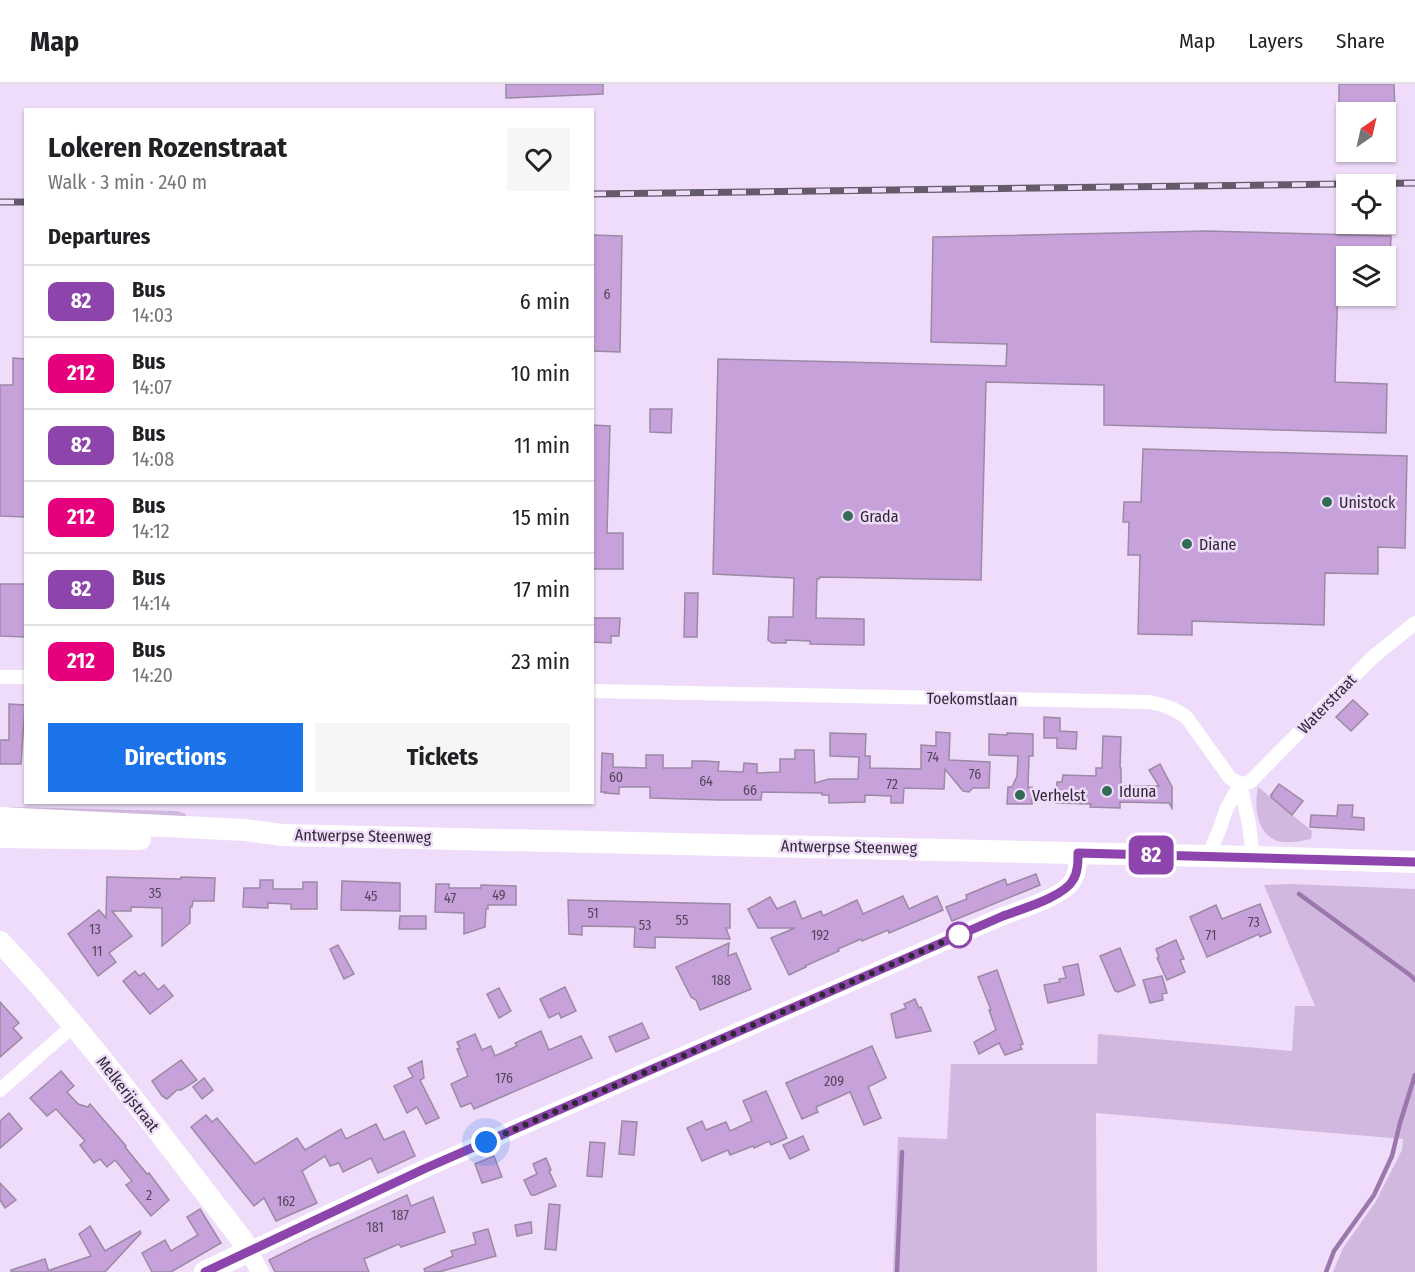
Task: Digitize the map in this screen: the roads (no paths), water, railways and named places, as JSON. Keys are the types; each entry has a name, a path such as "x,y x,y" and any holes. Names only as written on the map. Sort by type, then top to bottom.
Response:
{"main road":[{"name":"Antwerpse Steenweg","path":"0,818 245,830 282,835 1415,862"},
{"name":"Antwerpse Steenweg","path":"0,837 248,840 282,835"},
{"name":"Melkerijstraat","path":"0,942 74,1025 212,1200 249,1251"},
{"path":"205,1272 249,1251"}],"street":[{"name":"Waterstraat","path":"1240,784 1250,782 1373,657 1415,623"},
{"path":"0,677 24,677"},
{"name":"Toekomstlaan","path":"594,691 1149,702 1174,708 1194,725 1230,778 1240,784 1250,824 1253,857"},
{"path":"1209,856 1226,810 1240,784"},
{"path":"260,1272 249,1251 426,1168 1060,893 1074,879 1078,853"},
{"path":"0,1090 74,1025"}],"waterway":[{"path":"1299,894 1415,980"},
{"path":"1326,1272 1334,1251 1374,1195 1392,1156 1415,1075"},
{"path":"897,1272 902,1152"}],"railway":[{"path":"594,194 1415,183"},
{"path":"0,202 24,202"}],"place":[{"name":"Unistock","path":"1327,502"},
{"name":"Grada","path":"848,516"},
{"name":"Diane","path":"1187,544"},
{"name":"Iduna","path":"1107,791"},
{"name":"Verhelst","path":"1020,795"}]}
